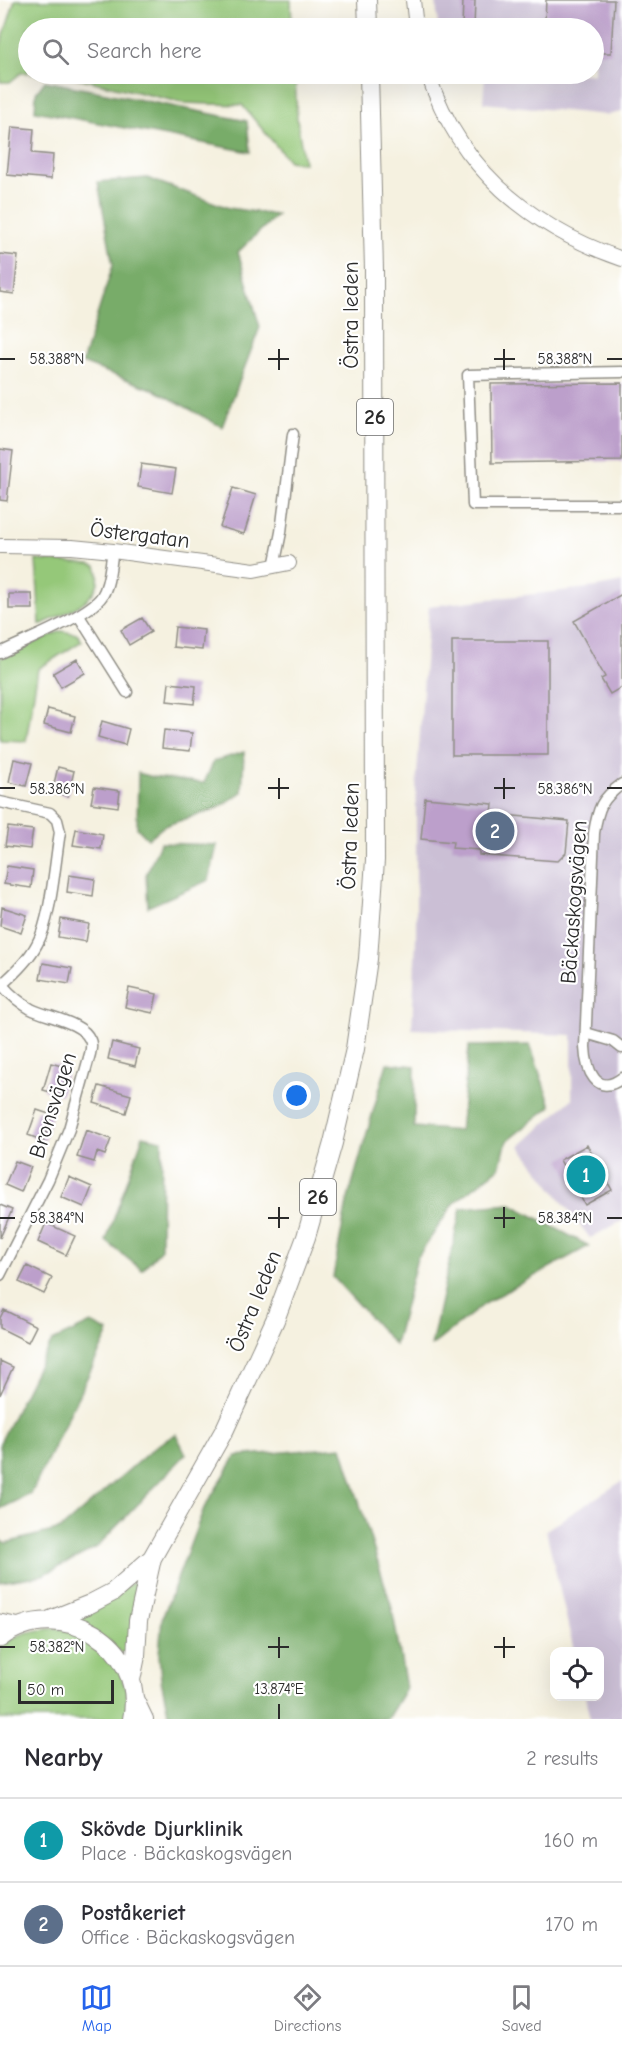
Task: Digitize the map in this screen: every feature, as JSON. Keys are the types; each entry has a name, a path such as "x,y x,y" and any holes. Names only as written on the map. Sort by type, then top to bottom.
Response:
{"highway":[{"path":"367,0 368,18"},
{"name":"Östra leden","path":"132,1686 138,1621 152,1558 225,1429 275,1320 306,1236 333,1143 358,1027 368,959 375,860 374,270 369,84"},
{"name":"Östra leden","path":"49,1620 113,1592 152,1558"},
{"name":"26","path":"0,1638 21,1626 49,1620 71,1623 91,1631 109,1644 122,1660 132,1686 132,1719"}],"main road":[{"path":"0,1622 21,1626"}],"street":[{"path":"413,0 415,18"},
{"path":"432,84 448,121 464,147 483,171 507,195 562,234 622,259"},
{"path":"622,372 468,375 473,505 622,505"},
{"path":"274,567 281,532 293,435"},
{"name":"Östergatan","path":"0,546 72,547 254,570 289,563"},
{"path":"0,653 79,616 96,605 104,594 113,551"},
{"path":"79,616 127,692"},
{"name":"Bäckaskogsvägen","path":"622,784 606,796 597,816 588,944 586,1033 586,1058 591,1076 604,1084 613,1083 622,1078"},
{"path":"0,802 50,813 57,820 60,832 46,920 39,941 26,961 1,986"},
{"name":"Bronsvägen","path":"0,1275 48,1180 69,1129 91,1046 90,1039 80,1029 32,1009 12,997 1,986"},
{"path":"586,1033 614,1041 622,1048"},
{"path":"132,1686 146,1719"}],"shaded area":[{"path":"436,0 622,0 622,112 607,115 483,103 484,84 604,84 604,18 437,18"},
{"path":"622,582 622,1221 590,1238 520,1146 572,1099 572,1035 412,1029 416,937 416,788 429,606"},
{"path":"622,1481 622,1719 590,1719 586,1701 604,1701 604,1647 573,1647 546,1530"}],"green space":[{"path":"15,0 291,0 292,18 18,18 18,75 10,82 0,82 0,47"},
{"path":"43,84 60,84 247,121 250,152 35,111 36,93"},
{"path":"103,84 295,84 297,119 304,163 289,161 242,105 184,103"},
{"path":"147,178 229,208 277,215 238,252 260,327 222,427 155,390 82,363 113,265 98,182"},
{"path":"36,560 96,566 99,578 96,588 82,604 40,625"},
{"path":"61,631 77,634 82,641 38,669 26,741 0,740 0,658"},
{"path":"244,752 242,792 218,808 164,826 148,839 137,828 138,773 204,783 214,761"},
{"path":"160,843 217,845 209,880 148,907 146,875"},
{"path":"530,1045 551,1106 507,1141 499,1168 454,1203 417,1258 395,1345 333,1277 347,1202 387,1063 415,1066 414,1127 460,1131 469,1046"},
{"path":"143,1136 162,1140 161,1249 142,1270 106,1241"},
{"path":"511,1204 589,1246 487,1302 431,1346 461,1208"},
{"path":"91,1323 109,1332 31,1494 0,1509 0,1443 52,1341"},
{"path":"176,1434 186,1454 96,1548 43,1575 0,1582 0,1540 6,1543 61,1529 156,1446"},
{"path":"342,1447 392,1608 406,1688 387,1719 180,1719 168,1713 161,1680 159,1654 162,1619 204,1508 236,1456"},
{"path":"138,1580 129,1658 69,1617"},
{"path":"57,1628 82,1634 103,1648 118,1668 127,1691 126,1719 0,1719 0,1648 19,1635"}],"building":[{"path":"463,0 475,0 474,18 462,18"},
{"path":"546,0 614,0 611,53 604,53 604,18 545,18"},
{"path":"12,127 34,129 32,153 53,155 51,179 7,175"},
{"path":"0,254 18,256 14,294 0,292"},
{"path":"622,383 622,461 492,463 491,384"},
{"path":"0,449 13,451 7,501 0,500"},
{"path":"141,464 176,469 172,493 138,487"},
{"path":"233,488 256,495 244,534 220,527"},
{"path":"9,594 32,594 33,609 9,609"},
{"path":"622,594 622,687 610,694 601,679 605,677 574,621"},
{"path":"142,618 151,632 129,645 121,630"},
{"path":"175,627 204,630 202,650 173,647"},
{"path":"452,641 548,641 548,755 452,755"},
{"path":"77,659 85,673 61,687 53,673"},
{"path":"169,683 196,686 194,704 167,701"},
{"path":"48,709 75,716 71,732 44,725"},
{"path":"102,721 129,729 125,745 98,737"},
{"path":"164,730 192,733 190,751 162,748"},
{"path":"14,759 32,763 26,786 9,782"},
{"path":"58,767 74,771 68,796 52,792"},
{"path":"94,787 120,791 118,807 91,803"},
{"path":"425,798 493,804 492,814 569,821 566,853 558,861 479,855 479,850 452,848 453,842 421,839"},
{"path":"8,827 33,830 30,849 5,846"},
{"path":"76,829 103,834 101,849 73,845"},
{"path":"7,866 33,870 31,888 4,884"},
{"path":"69,875 95,879 93,896 67,892"},
{"path":"2,907 27,915 21,933 0,926"},
{"path":"61,919 89,924 86,942 58,937"},
{"path":"43,963 72,968 69,984 40,979"},
{"path":"129,988 157,994 153,1013 125,1007"},
{"path":"112,1042 139,1049 135,1066 108,1059"},
{"path":"51,1063 68,1068 61,1095 43,1090"},
{"path":"99,1086 131,1095 126,1113 94,1103"},
{"path":"37,1110 52,1115 44,1141 28,1135"},
{"path":"86,1130 111,1139 105,1155 97,1152 94,1162 77,1157"},
{"path":"587,1145 612,1190 585,1205 560,1160"},
{"path":"15,1161 31,1167 21,1192 5,1185"},
{"path":"69,1177 92,1187 84,1207 61,1197"},
{"path":"0,1205 12,1210 0,1238"},
{"path":"46,1223 75,1236 66,1255 38,1242"},
{"path":"27,1266 52,1278 44,1294 19,1282"},
{"path":"4,1310 36,1326 28,1342 0,1328 0,1318"},
{"path":"0,1361 13,1367 0,1395"}],"place":[{"name":"Poståkeriet","path":"495,831"},
{"name":"Skövde Djurklinik","path":"586,1175"}]}
